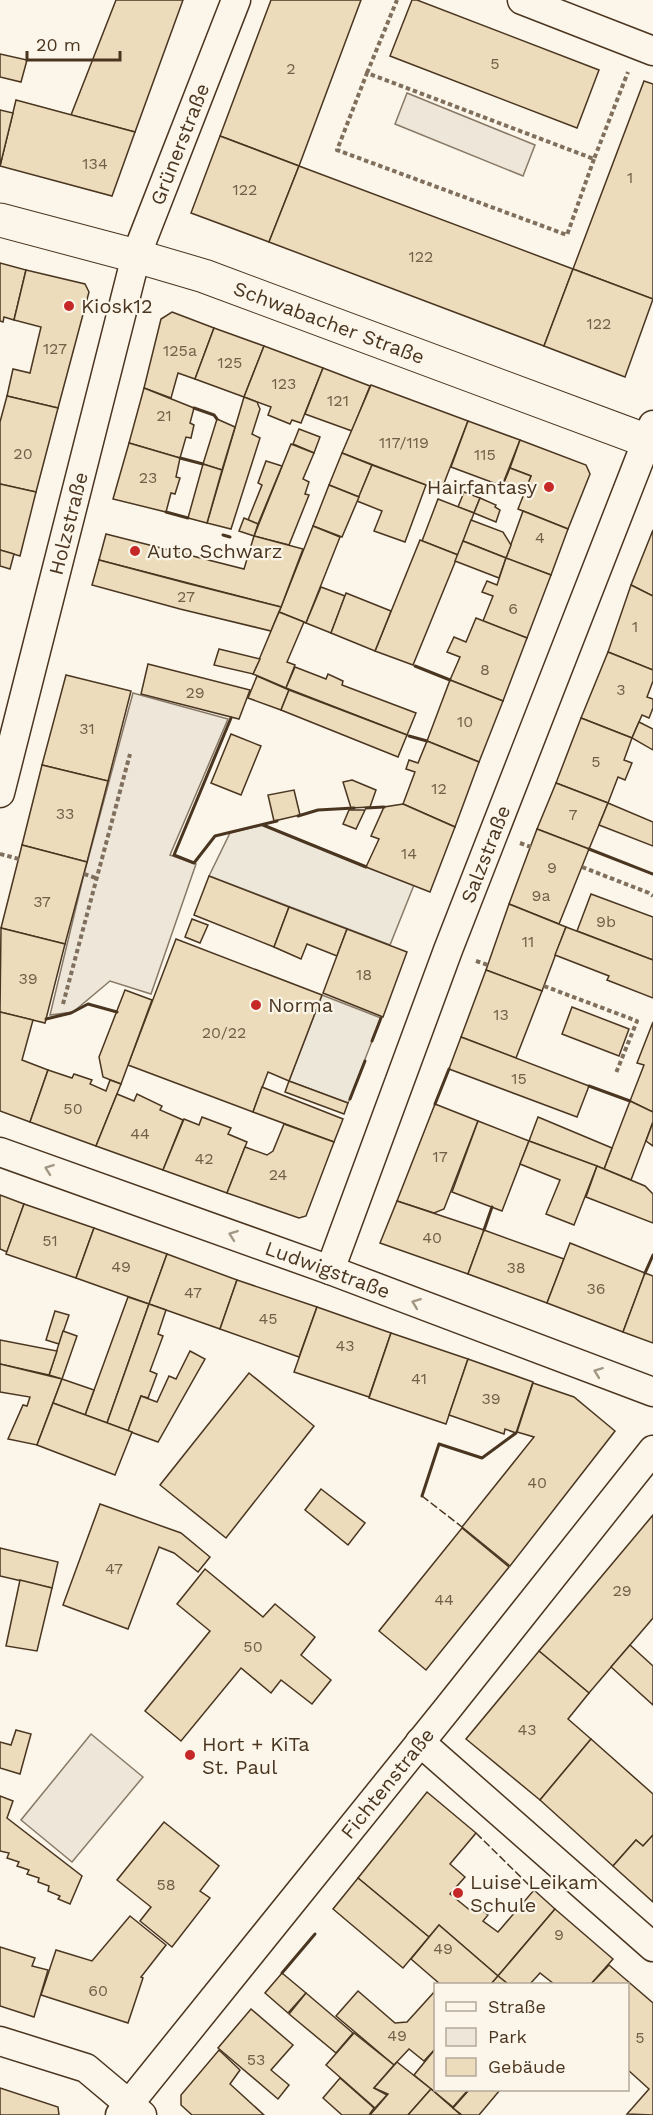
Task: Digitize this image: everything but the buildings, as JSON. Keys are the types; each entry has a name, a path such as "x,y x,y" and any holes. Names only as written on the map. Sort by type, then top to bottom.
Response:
{"main road":[{"name":"Schwabacher Straße","path":"0,220 204,276 651,436"}],"street":[{"name":"Grünerstraße","path":"136,256 236,0"},
{"path":"522,0 653,51"},
{"name":"Holzstraße","path":"0,793 136,256"},
{"name":"Salzstraße","path":"330,1270 447,950 651,436"},
{"name":"Ludwigstraße","path":"0,1152 330,1270 653,1392"},
{"name":"Fichtenstraße","path":"131,2111 420,1742 653,1450"},
{"path":"420,1742 653,1947"},
{"path":"0,2041 86,2068 131,2111"}],"path":[{"path":"397,0 337,150 567,235 629,70 618,66"},
{"path":"368,73 594,159"},
{"path":"63,1004 130,754"},
{"path":"0,854 19,859"},
{"path":"582,867 653,896"},
{"path":"84,874 96,878"},
{"path":"544,986 637,1021 616,1073"}],"green space":[{"path":"407,93 535,145 523,176 395,124"},
{"path":"133,693 228,719 170,855 196,864 151,994 110,981 73,1012 50,1015 84,874"},
{"path":"91,1734 143,1777 72,1862 21,1820"}],"shaded area":[{"path":"263,825 414,885 390,945 209,876 230,833"},
{"path":"322,995 381,1018 348,1103 289,1081"}],"fence":[{"path":"422,1496 462,1527"},
{"path":"476,1833 534,1890"}],"wall":[{"path":"194,408 214,415 217,419"},
{"path":"180,458 203,464"},
{"path":"166,512 188,518"},
{"path":"223,535 230,537"},
{"path":"415,666 450,680"},
{"path":"231,718 174,855 194,863 215,836 277,821"},
{"path":"409,736 427,741"},
{"path":"366,808 384,807"},
{"path":"298,816 318,810 354,808"},
{"path":"263,825 366,867"},
{"path":"589,849 653,874"},
{"path":"46,1019 71,1013 88,1004 117,1012"},
{"path":"372,1041 381,1018"},
{"path":"350,1099 365,1061"},
{"path":"435,1104 449,1069"},
{"path":"589,1086 630,1101"},
{"path":"484,1230 492,1207"},
{"path":"645,1273 653,1255"},
{"path":"422,1496 439,1444 482,1458 516,1433"},
{"path":"282,1973 315,1934"}],"place":[{"name":"Kiosk12","path":"69,306"},
{"name":"Hairfantasy","path":"549,487"},
{"name":"Auto Schwarz","path":"135,551"},
{"name":"Norma","path":"256,1005"},
{"name":"Hort + KiTa St. Paul","path":"190,1755"},
{"name":"Luise Leikam Schule","path":"458,1893"}]}
